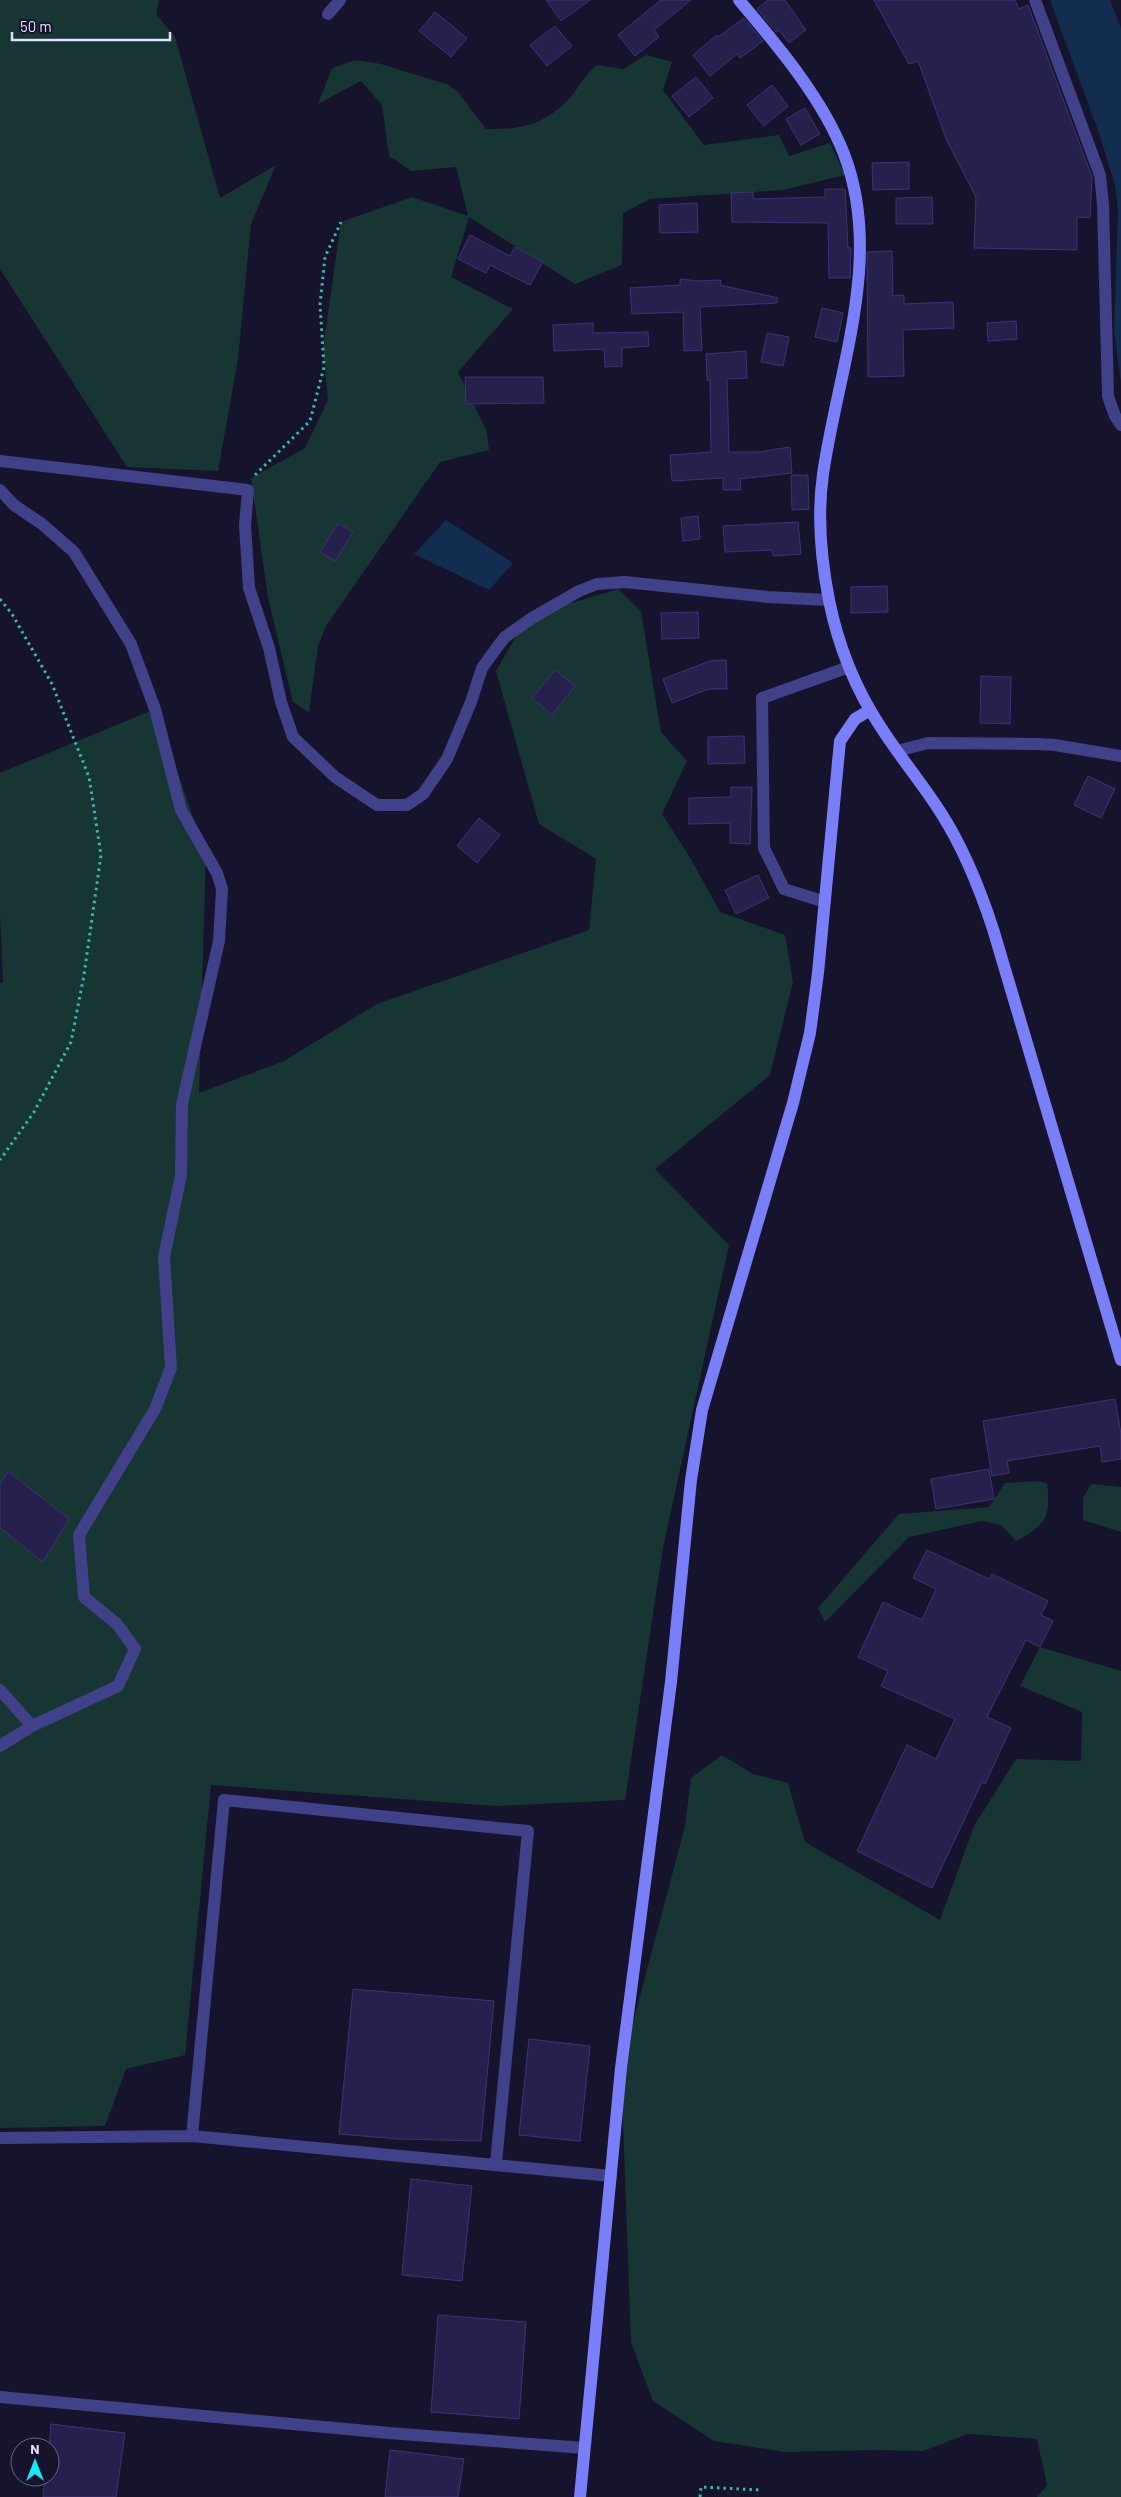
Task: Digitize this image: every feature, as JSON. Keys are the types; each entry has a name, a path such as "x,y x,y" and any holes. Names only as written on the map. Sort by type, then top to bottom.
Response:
{"street":[{"path":"328,14 340,0"},
{"path":"739,0 776,46 829,122 845,156 855,192 859,238 857,293 827,451 821,499 822,548 829,600 849,667 870,710 943,816 966,859 985,905 1121,1360"},
{"path":"1035,0 1100,175 1103,204 1107,391 1110,406 1121,425"},
{"path":"0,461 248,490 245,525 249,588 269,648 281,702 293,737 335,777 377,805 407,805 422,794 447,759 471,702 482,668 498,646 505,637 532,618 579,591 597,584 625,582 768,597 829,600"},
{"path":"0,490 14,505 42,524 74,552 132,644 155,708 181,810 217,873 222,889 219,940 182,1104 181,1175 164,1257 171,1368 155,1409 79,1535 84,1597 116,1624 135,1649 118,1686 32,1726 0,1746"},
{"path":"825,902 784,889 764,848 762,698 849,667"},
{"path":"580,2497 621,2068 671,1682 691,1480 702,1410 793,1103 810,1033 825,902 840,741 854,719 870,710"},
{"path":"897,751 928,743 1037,744 1055,745 1121,756"},
{"path":"0,1690 32,1726"},
{"path":"192,2136 224,1800 528,1831 496,2163"},
{"path":"0,2138 192,2136 496,2163 611,2176"},
{"path":"0,2396 389,2433 584,2448"}],"path":[{"path":"248,490 251,478 310,421 324,367 320,304 325,257 341,222"},
{"path":"0,599 12,614 52,684 89,777 101,855 84,975 71,1042 34,1112 0,1160"},
{"path":"700,2497 701,2487 760,2490"}],"green space":[{"path":"0,0 159,0 156,14 175,37 220,198 276,165 251,224 238,359 218,471 127,467 0,269"},
{"path":"646,55 672,62 663,90 704,145 779,135 789,156 830,143 845,175 783,190 650,199 623,213 622,265 575,284 469,217 451,277 513,309 458,372 487,432 489,450 440,462 326,626 318,646 309,712 293,702 268,598 251,478 305,448 328,400 323,348 341,222 412,197 468,216 456,167 411,171 389,156 382,105 361,81 318,104 332,68 356,60 381,64 449,85 458,92 486,129 499,129 523,126 544,119 564,104 597,65 623,69"},
{"path":"618,589 641,611 661,732 687,761 662,814 691,859 720,912 785,935 793,982 770,1075 655,1169 729,1245 663,1548 625,1800 497,1806 211,1785 185,2055 126,2069 105,2126 0,2128 0,983 3,982 0,916 0,773 155,709 206,853 199,1093 284,1061 377,1004 589,930 596,859 539,824 496,671 528,616"},
{"path":"1036,1481 1047,1483 1048,1505 1044,1519 1034,1530 1016,1541 1001,1525 982,1521 909,1537 825,1622 818,1608 899,1514 989,1507 1005,1483"},
{"path":"1091,1484 1121,1487 1121,1532 1083,1520 1083,1498"},
{"path":"1040,1647 1121,1671 1121,2497 1037,2497 1047,2485 1037,2439 968,2434 923,2451 786,2452 714,2441 653,2401 631,2342 621,2068 685,1826 691,1778 722,1755 753,1774 788,1783 805,1842 940,1920 974,1826 1016,1759 1081,1761 1082,1712 1020,1686"}],"water":[{"path":"1050,0 1110,0 1121,28 1121,382 1114,331 1118,211 1115,185 1100,136"},
{"path":"446,520 513,563 489,590 414,554"}],"building":[{"path":"546,0 590,0 561,21"},
{"path":"661,0 691,0 654,30 659,37 635,56 618,35"},
{"path":"768,0 785,0 806,30 789,43 779,30 776,32 757,9"},
{"path":"874,0 1015,0 1019,9 1028,5 1092,177 1090,218 1077,217 1077,250 974,248 976,197 947,141 918,61 909,64"},
{"path":"435,12 467,38 451,57 419,31"},
{"path":"744,18 763,41 740,58 737,54 710,76 693,55 717,35 718,37"},
{"path":"555,26 572,46 547,66 530,45"},
{"path":"696,77 713,98 689,117 672,96"},
{"path":"772,85 788,106 764,126 747,105"},
{"path":"805,108 820,134 801,145 786,119"},
{"path":"909,162 909,189 873,190 872,163"},
{"path":"825,189 845,189 848,248 851,248 850,278 829,278 828,223 732,222 731,193 753,192 753,199 825,197"},
{"path":"932,197 933,224 896,224 896,198"},
{"path":"697,203 698,232 660,233 659,205"},
{"path":"470,235 510,256 515,247 543,262 530,285 490,265 486,273 458,259"},
{"path":"892,251 893,296 904,295 904,304 953,302 954,328 903,330 904,376 868,377 867,252"},
{"path":"680,279 697,281 721,280 720,285 778,298 777,303 700,307 702,350 684,351 683,312 632,314 630,288 680,285"},
{"path":"822,308 843,313 837,342 815,337"},
{"path":"1016,321 1017,339 988,341 987,323"},
{"path":"593,323 593,333 648,332 649,346 622,348 622,366 605,367 604,349 554,351 553,325"},
{"path":"767,333 789,337 783,366 761,362"},
{"path":"746,351 747,378 727,379 729,452 758,452 790,447 792,473 740,479 741,490 723,490 723,478 672,481 670,455 711,452 710,380 707,380 706,354"},
{"path":"465,377 543,377 544,403 466,404"},
{"path":"791,475 808,475 809,509 792,510"},
{"path":"698,516 700,539 683,541 681,518"},
{"path":"798,522 801,554 773,556 772,550 725,552 723,526"},
{"path":"338,523 353,532 335,561 320,552"},
{"path":"887,586 888,612 851,613 851,587"},
{"path":"698,612 699,638 662,639 661,613"},
{"path":"726,660 727,689 709,689 672,703 663,679 710,661"},
{"path":"555,670 575,686 552,715 532,698"},
{"path":"981,676 1011,677 1010,724 980,723"},
{"path":"744,736 745,763 708,764 708,737"},
{"path":"1088,776 1115,789 1101,818 1074,805"},
{"path":"731,787 752,787 750,844 730,843 730,823 689,824 689,798 731,797"},
{"path":"479,818 500,835 477,863 457,846"},
{"path":"758,875 769,898 736,914 725,890"},
{"path":"1115,1399 1121,1434 1121,1459 1102,1462 1100,1446 1007,1461 1009,1473 992,1476 983,1421"},
{"path":"989,1469 994,1499 936,1509 931,1479"},
{"path":"8,1471 69,1519 43,1562 0,1528 0,1484"},
{"path":"927,1550 989,1579 992,1574 1048,1601 1041,1615 1053,1621 1040,1647 1026,1640 987,1717 1011,1728 985,1784 982,1782 932,1888 857,1851 907,1745 936,1759 955,1719 881,1686 888,1671 858,1657 883,1602 922,1620 936,1589 913,1578"},
{"path":"353,1989 494,2001 481,2141 398,2139 339,2134"},
{"path":"529,2039 590,2046 580,2141 519,2135"},
{"path":"411,2179 472,2186 462,2281 402,2275"},
{"path":"438,2315 526,2322 519,2419 431,2412"},
{"path":"51,2424 125,2433 116,2497 43,2497 44,2487 60,2487 60,2437 50,2437"},
{"path":"390,2450 464,2459 458,2497 385,2497"}]}
